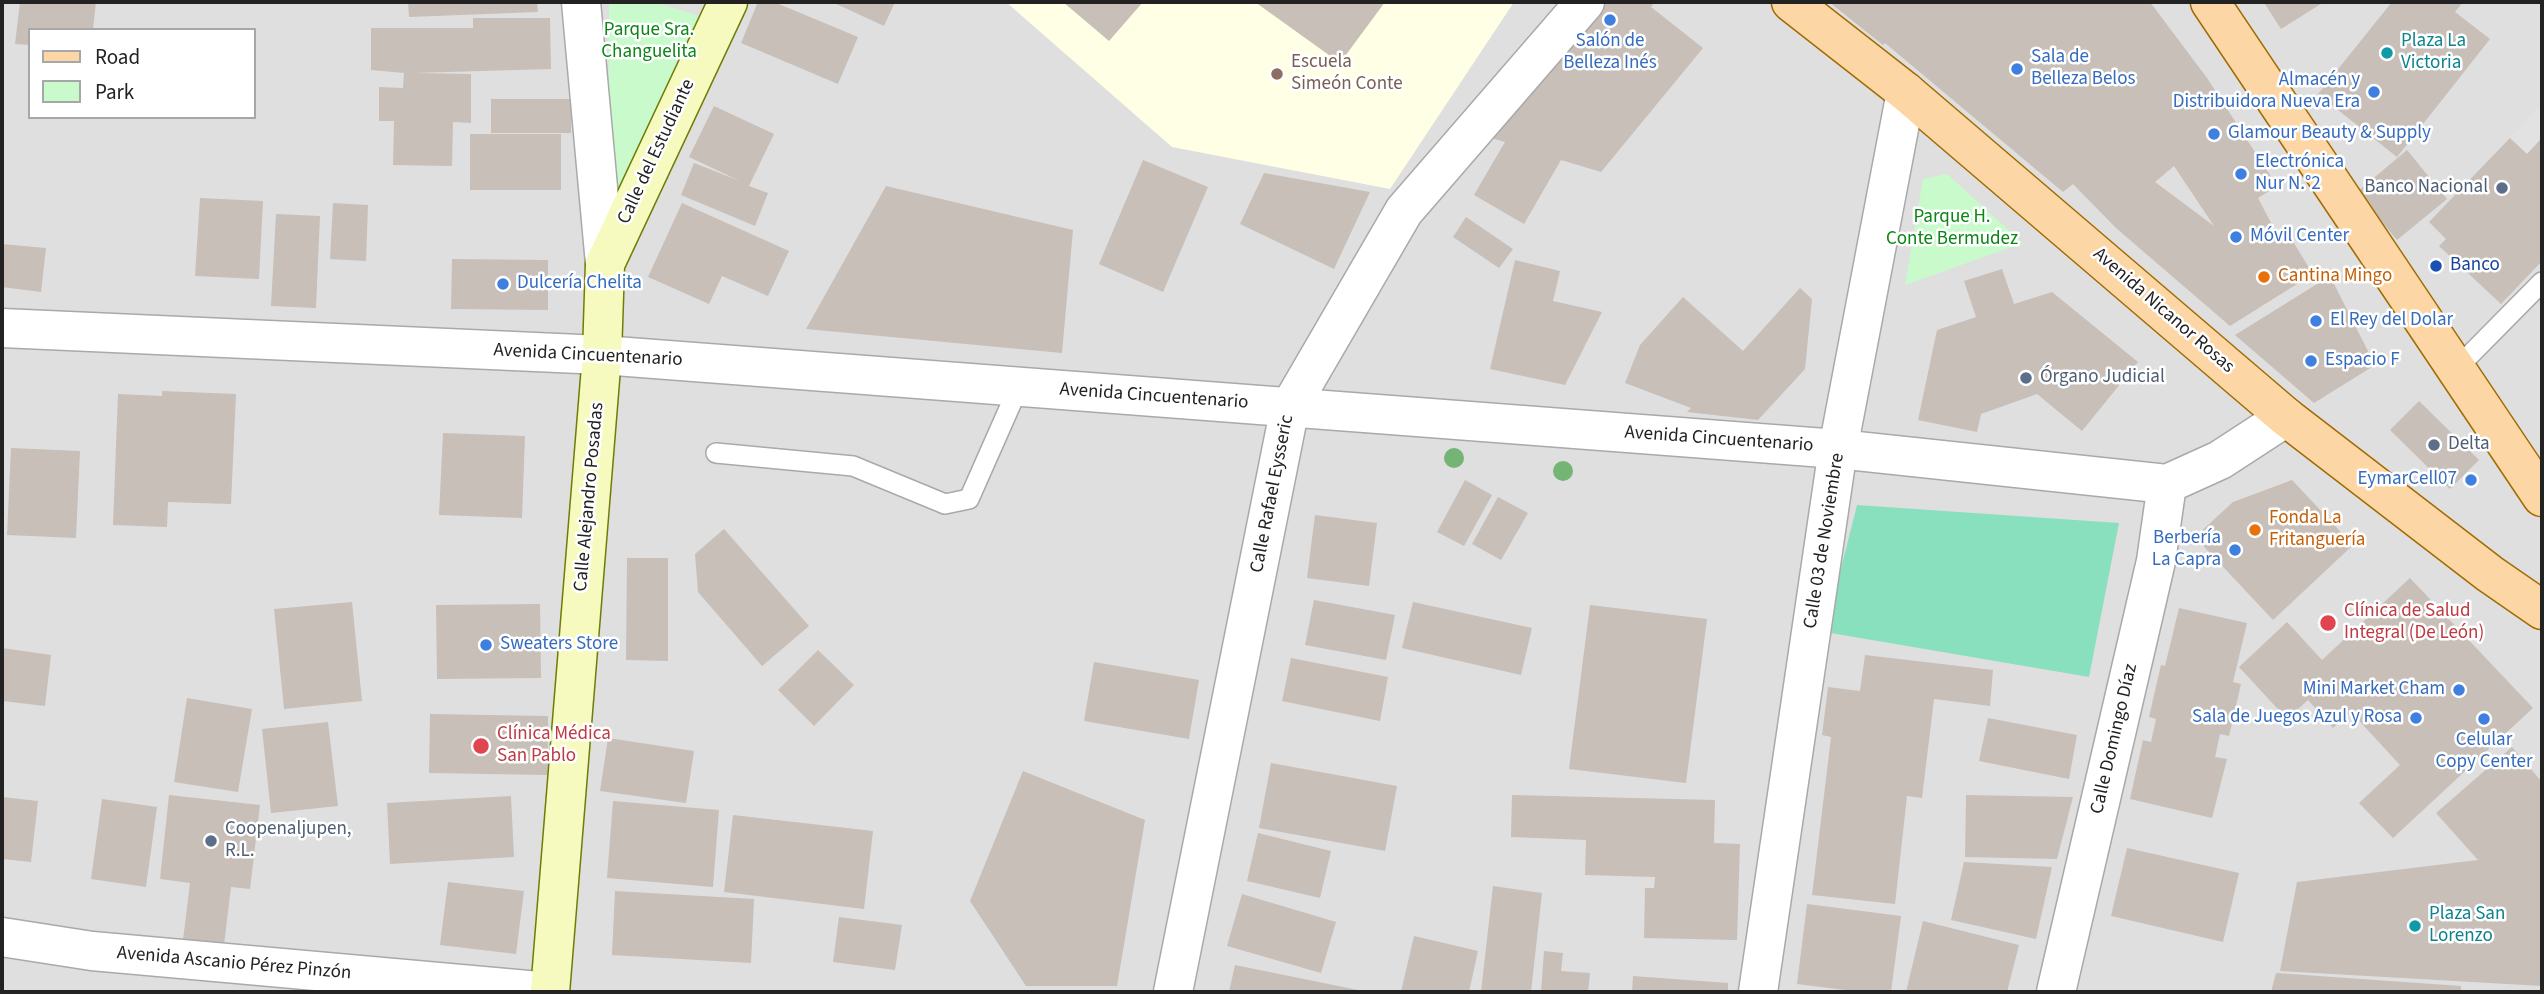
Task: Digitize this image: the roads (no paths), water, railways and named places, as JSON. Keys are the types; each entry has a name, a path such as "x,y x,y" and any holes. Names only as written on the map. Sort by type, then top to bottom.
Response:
{"main road":[{"name":"Avenida Nicanor Rosas","path":"1791,2 1906,92 2286,417 2490,574 2542,610"},
{"path":"2210,2 2458,367 2542,497"}],"street":[{"name":"Calle Alejandro Posadas","path":"550,992 602,355 605,264 581,2"},
{"name":"Calle del Estudiante","path":"605,264 728,2"},
{"name":"Calle Rafael Eysseric","path":"1173,992 1290,407 1404,211 1585,2"},
{"name":"Calle 03 de Noviembre","path":"1758,992 1838,449 1906,92"},
{"name":"Avenida Cincuentenario","path":"2,328 602,355 1838,449 2167,484"},
{"path":"2167,484 2220,460 2286,417"},
{"name":"Calle Domingo Díaz","path":"2056,992 2156,561 2167,484"},
{"name":"Avenida Ascanio Pérez Pinzón","path":"2,937 92,951 550,992"}],"lane":[{"path":"2458,367 2542,282"},
{"path":"716,453 853,466 945,504 969,499 1019,386"}],"place":[{"name":"Salón de Belleza Inés","path":"1610,20"},
{"name":"Plaza La Victoria","path":"2387,53"},
{"name":"Sala de Belleza Belos","path":"2017,69"},
{"name":"Escuela Simeón Conte","path":"1277,74"},
{"name":"Almacén y Distribuidora Nueva Era","path":"2374,92"},
{"name":"Glamour Beauty & Supply","path":"2214,134"},
{"name":"Electrónica Nur N.°2","path":"2241,174"},
{"name":"Banco Nacional","path":"2502,188"},
{"name":"Móvil Center","path":"2236,237"},
{"name":"Banco","path":"2436,266"},
{"name":"Cantina Mingo","path":"2264,277"},
{"name":"Dulcería Chelita","path":"503,284"},
{"name":"El Rey del Dolar","path":"2316,321"},
{"name":"Espacio F","path":"2311,361"},
{"name":"Órgano Judicial","path":"2026,378"},
{"name":"Delta","path":"2434,445"},
{"name":"EymarCell07","path":"2471,480"},
{"name":"Fonda La Fritanguería","path":"2255,530"},
{"name":"Berbería La Capra","path":"2235,550"},
{"name":"Clínica de Salud Integral (De León)","path":"2328,623"},
{"name":"Sweaters Store","path":"486,645"},
{"name":"Mini Market Cham","path":"2459,690"},
{"name":"Sala de Juegos Azul y Rosa","path":"2416,718"},
{"name":"Celular Copy Center","path":"2484,719"},
{"name":"Clínica Médica San Pablo","path":"481,746"},
{"name":"Coopenaljupen, R.L.","path":"211,841"},
{"name":"Plaza San Lorenzo","path":"2415,926"}],"park label":[{"name":"Parque Sra. Changuelita","path":"649,42"},
{"name":"Parque H. Conte Bermudez","path":"1952,229"}]}
